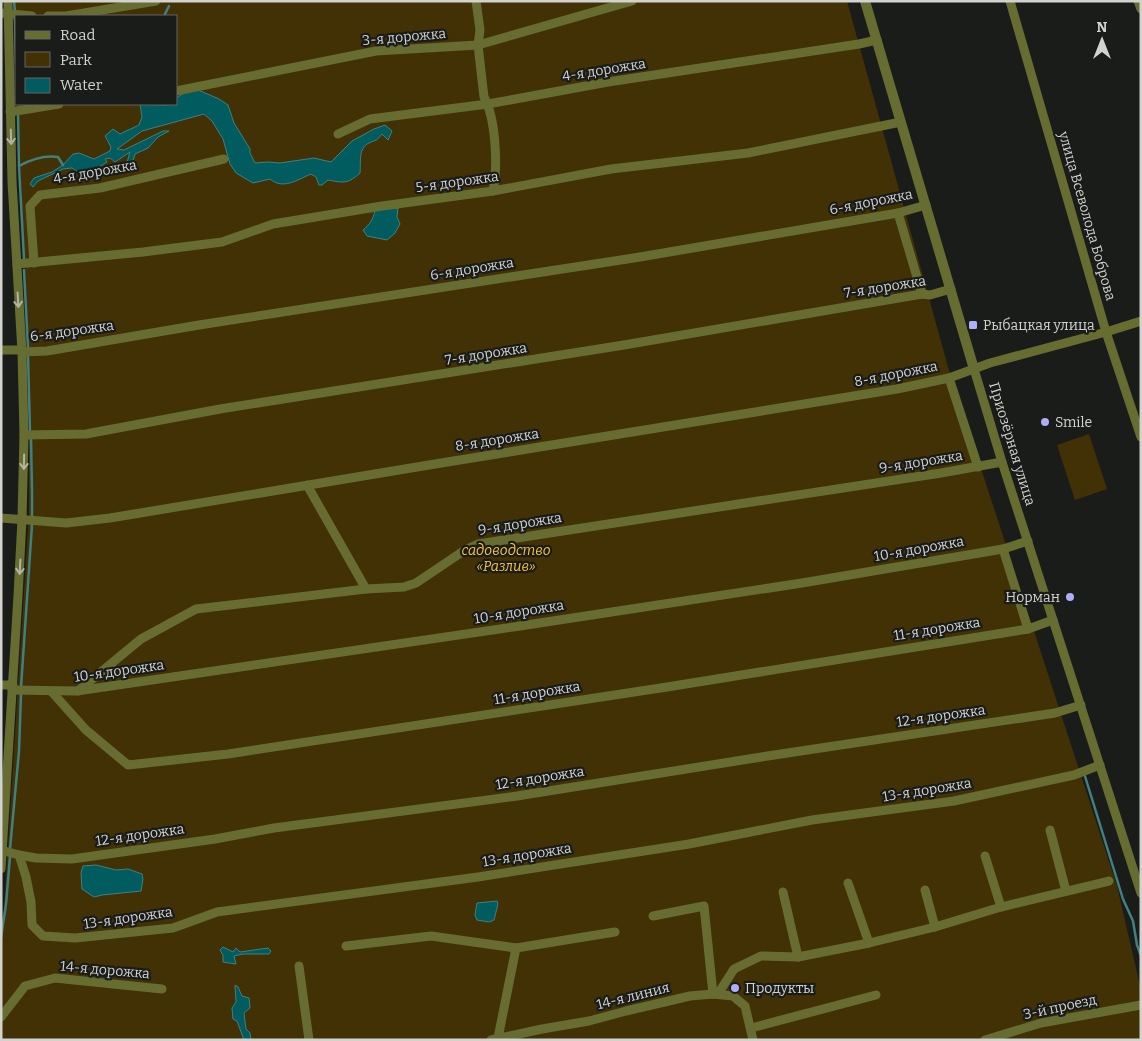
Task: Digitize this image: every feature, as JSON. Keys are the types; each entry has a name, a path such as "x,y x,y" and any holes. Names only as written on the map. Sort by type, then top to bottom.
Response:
{"street":[{"path":"1,869 22,519 24,435 5,13 8,1"},
{"path":"72,15 156,1"},
{"path":"476,1 480,30 478,45 484,97 488,104 495,139 496,176 493,191"},
{"name":"3-я дорожка","path":"178,91 376,51 478,45 632,1"},
{"name":"Приозёрная улица","path":"865,1 1002,462 1100,766 1136,863 1141,893"},
{"name":"улица Всеволода Боброва","path":"1010,1 1106,332 1141,437"},
{"path":"1138,1 1141,9"},
{"path":"5,13 23,15"},
{"name":"4-я дорожка","path":"338,134 370,119 488,104 608,82 830,49 877,40"},
{"path":"10,112 53,105"},
{"name":"5-я дорожка","path":"16,264 144,252 222,242 274,224 382,206 493,191 611,169 748,153 901,122"},
{"name":"4-я дорожка","path":"34,262 30,206 40,195 100,188 224,159"},
{"path":"1,181 12,182"},
{"name":"6-я дорожка","path":"1,350 47,350 640,257 898,212 926,205"},
{"path":"898,212 922,294"},
{"name":"7-я дорожка","path":"24,435 86,434 220,409 633,344 922,294 930,295 951,289"},
{"path":"974,370 990,363 1141,321"},
{"name":"8-я дорожка","path":"1,518 66,523 110,518 897,389 949,378 974,370"},
{"path":"949,378 978,467"},
{"name":"9-я дорожка","path":"77,691 141,639 196,609 366,589 404,587 416,583 465,550 478,544 911,478 1002,462"},
{"path":"307,485 366,589"},
{"name":"10-я дорожка","path":"1,684 13,688 50,692 77,691 753,591 1003,549 1028,541"},
{"path":"1003,549 1028,628"},
{"name":"11-я дорожка","path":"50,692 86,730 128,764 238,753 667,687 1028,628 1053,620"},
{"name":"12-я дорожка","path":"2,850 36,858 72,859 215,839 274,828 517,796 783,753 1055,714 1081,705"},
{"name":"13-я дорожка","path":"18,855 26,876 31,902 32,925 43,936 75,938 173,928 218,912 478,877 689,844 812,820 954,801 1082,772 1100,766"},
{"path":"1050,830 1066,891"},
{"path":"985,856 1001,907"},
{"path":"716,994 734,969 761,956 798,957 869,943 1109,880"},
{"path":"848,883 869,943"},
{"path":"925,890 935,927"},
{"path":"783,892 798,957"},
{"path":"653,916 704,906 716,994"},
{"path":"346,946 431,936 516,948 615,932"},
{"path":"494,1039 516,948"},
{"path":"299,966 309,1040"},
{"name":"14-я дорожка","path":"1,1017 25,986 55,978 162,989"},
{"name":"14-я линия","path":"494,1039 589,1021 626,1010 690,996 716,994 733,996 745,1006 753,1040"},
{"path":"751,1028 876,995"},
{"name":"3-й проезд","path":"985,1040 1041,1023 1141,1005"}],"green space":[{"name":"садоводство «Разлив»","path":"13,1 847,1 948,367 1117,886 1141,990 1141,1040 1,1040 1,958 29,513 29,350 17,105 178,105 178,15 15,15 15,53"},
{"path":"1089,434 1107,489 1075,500 1057,445"}],"water":[{"path":"196,89 228,105 234,123 250,149 255,163 280,163 314,158 331,162 352,141 374,129 385,125 392,131 388,140 382,134 365,145 361,156 360,173 349,181 328,180 319,185 316,177 311,174 285,184 280,184 270,179 253,183 236,173 230,164 223,139 212,121 204,114 142,131 117,149 124,150 163,131 169,131 158,137 148,148 135,154 133,161 126,166 130,152 115,162 110,158 105,159 107,162 85,176 72,168 63,169 38,181 33,187 30,184 34,178 52,172 63,165 73,154 79,153 94,159 110,151 111,147 105,136 113,129 120,134 139,125 142,117 140,105 178,105 178,97"},
{"path":"398,208 397,217 400,224 395,233 387,240 367,236 363,230 371,222 375,210"},
{"path":"96,865 116,870 128,869 142,874 141,891 94,897 82,889 81,873 83,866"},
{"path":"497,901 494,920 489,922 477,920 475,915 477,903"},
{"path":"223,947 233,952 236,948 240,952 268,948 271,951 269,954 234,956 236,964 223,962 223,955 220,950"},
{"path":"235,985 242,996 249,998 250,1008 244,1013 246,1029 250,1033 251,1040 244,1040 237,1021 233,1019 232,1008 236,1002"}],"waterway":[{"path":"14,1 15,11"},
{"path":"164,15 169,6"},
{"path":"18,115 19,166"},
{"path":"24,259 19,166 43,157 58,157 63,165"},
{"path":"24,270 28,348"},
{"path":"28,356 30,432"},
{"path":"31,439 32,518"},
{"path":"21,687 32,525"},
{"path":"10,849 19,751 21,694"},
{"path":"1084,773 1123,899 1133,921 1141,956"},
{"path":"1,938 10,857"}],"place":[{"name":"Рыбацкая улица","path":"973,325"},
{"name":"Smile","path":"1045,422"},
{"name":"Норман","path":"1070,597"},
{"name":"Продукты","path":"735,988"}]}
